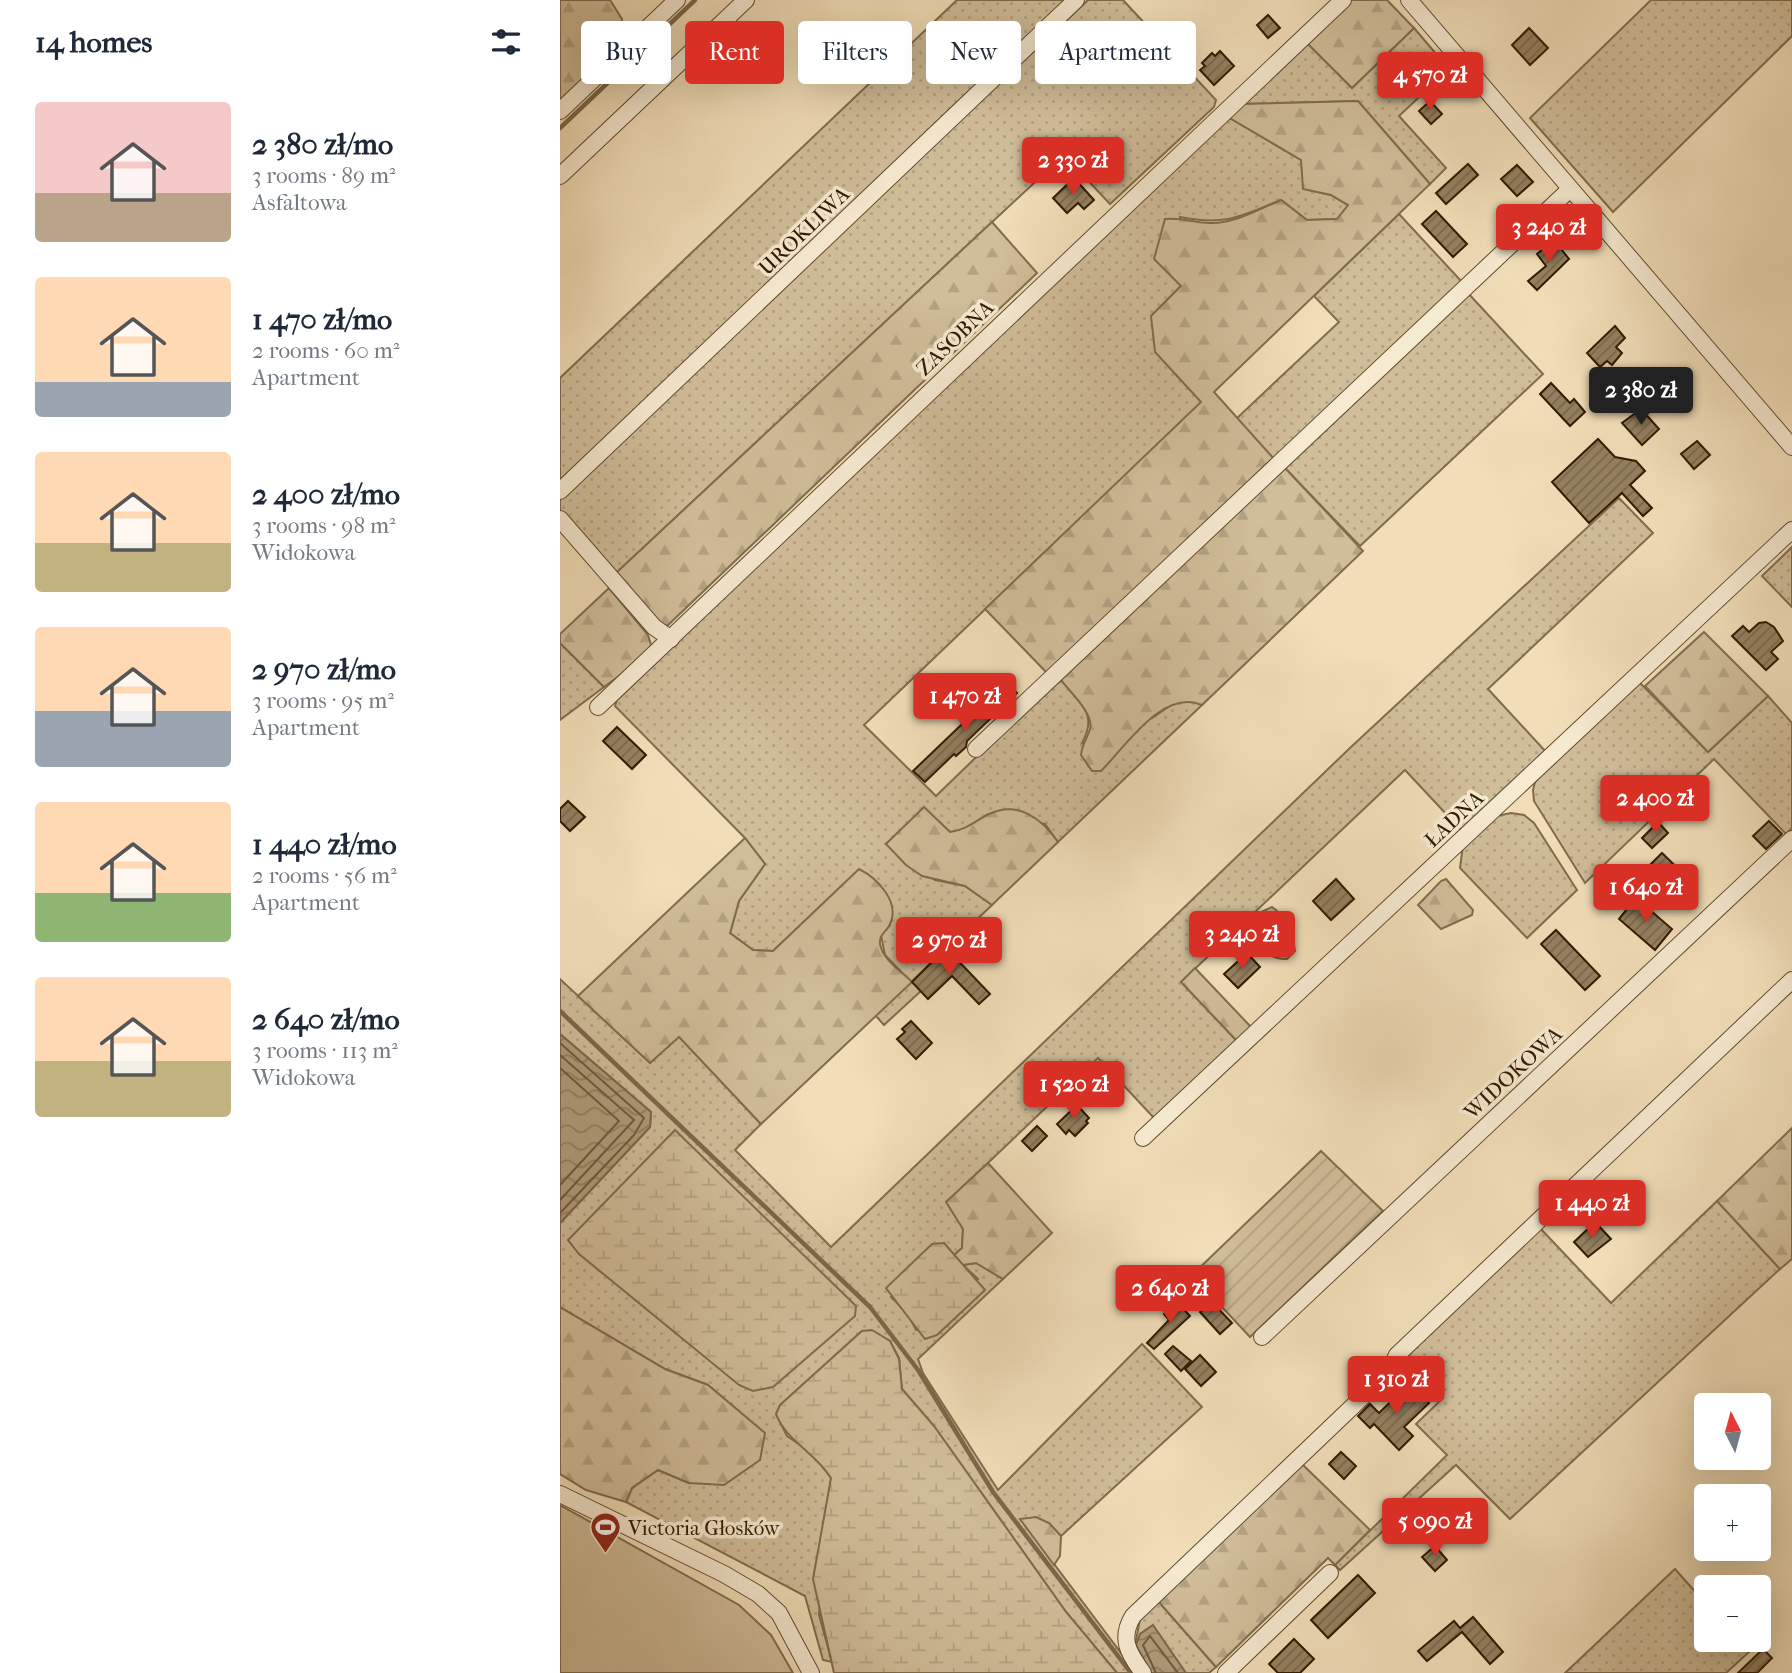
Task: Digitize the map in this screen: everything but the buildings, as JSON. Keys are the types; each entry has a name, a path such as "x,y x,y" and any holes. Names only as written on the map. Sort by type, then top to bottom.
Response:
{"street":[{"path":"560,111 677,0"},
{"path":"560,176 746,0"},
{"name":"UROKLIWA","path":"560,491 1076,0"},
{"name":"ZASOBNA","path":"598,707 1343,0"},
{"path":"1409,0 1569,190 1792,447"},
{"path":"976,749 1569,190"},
{"path":"560,519 654,627 671,639"},
{"name":"ŁADNA","path":"1143,1138 1792,530"},
{"name":"WIDOKOWA","path":"1262,1338 1792,839"},
{"path":"1143,1673 1128,1652 1125,1638 1133,1616 1373,1387 1390,1370 1397,1355 1792,979"},
{"path":"560,1494 724,1574 758,1594 779,1613 811,1673"},
{"path":"1226,1673 1330,1573"}],"green space":[{"path":"560,0 610,0 622,21 581,21 581,84 584,84 560,106"},
{"path":"957,0 1068,0 1046,21 1035,21 1035,31 1021,45 1021,21 935,21"},
{"path":"1088,0 1123,0 1143,21 1066,21"},
{"path":"1351,0 1387,0 1414,28 1352,88 1307,43"},
{"path":"1651,0 1792,0 1792,36 1613,212 1530,118"},
{"path":"1414,28 1449,69 1399,116 1446,168 1430,184 1358,101 1242,104 1307,43 1352,88"},
{"path":"926,30 926,84 980,84 560,484 560,378 869,84 912,84 912,43"},
{"path":"1035,50 1035,84 1196,84 1196,78 1216,100 1214,107 1110,204 1064,155 616,573 560,511 560,498 999,84 1021,84 1021,63"},
{"path":"1358,101 1430,184 1214,392 1274,459 1049,675 985,609 1201,402 1155,352 1151,316 1181,286 1154,259 1165,219 1219,223 1281,200 1307,220 1337,219 1348,205 1331,195 1303,189 1301,160 1228,117 1242,104"},
{"path":"1228,117 1301,160 1304,189 1331,195 1349,206 1337,219 1307,220 1281,200 1221,220 1180,217 1181,286 1151,316 1202,402 864,725 936,796 1059,677 1087,714 1087,732 1082,743 1152,718 1177,701 1191,700 1202,705 1058,842 1045,824 988,814 963,830 950,832 924,808 886,844 935,880 965,886 992,905 912,981 921,991 884,1025 875,1015 911,982 885,955 881,935 890,925 859,870 773,951 753,950 730,933 739,901 765,864 745,838 615,706 617,700"},
{"path":"1399,214 1462,282 1274,459 1236,419 1339,322 1314,296"},
{"path":"992,222 1037,273 667,626 660,623 616,573"},
{"path":"1467,292 1543,374 1360,546 1284,467"},
{"path":"1284,467 1363,551 1202,705 1187,702 1159,712 1146,722 1101,771 1092,771 1081,755 1090,729 1088,716 1059,677"},
{"path":"1619,498 1653,533 1488,689 1547,753 1463,832 1405,770 1181,982 1237,1041 1155,1119 1098,1058 947,1202 963,1229 962,1248 953,1256 944,1243 891,1297 908,1314 916,1330 978,1279 963,1265 976,1263 1003,1279 918,1359 923,1373 998,1490 1142,1344 1202,1407 1061,1536 1049,1523 1021,1520 1136,1673 1117,1673 1066,1612 934,1426 902,1389 899,1358 890,1341 862,1331 780,1405 776,1414 787,1436 812,1453 831,1478 819,1615 832,1662 823,1660 805,1596 626,1502 632,1488 658,1470 689,1483 708,1385 665,1369 560,1307 560,1223 650,1127 651,1112 560,1034 560,979 650,1063 679,1036 761,1124 735,1150 831,1247 1351,747"},
{"path":"1792,547 1792,607 1762,576"},
{"path":"609,588 648,635 651,645 646,656 604,687 560,643 560,634"},
{"path":"1704,632 1768,696 1708,752 1645,686"},
{"path":"560,643 604,687 560,720"},
{"path":"1640,683 1708,752 1768,696 1792,723 1792,828 1786,834 1714,759 1585,883 1534,801 1536,778"},
{"path":"924,807 950,832 1000,810 1019,811 1037,819 1058,842 992,905 965,886 922,876 906,865 886,844"},
{"path":"1511,813 1524,815 1534,823 1577,890 1527,938 1460,868 1463,845 1497,816"},
{"path":"745,838 765,864 739,901 730,933 753,950 773,951 859,869 880,885 890,900 892,917 881,936 880,944 889,960 912,982 761,1124 679,1037 650,1063 578,996"},
{"path":"1446,879 1473,910 1472,915 1441,929 1418,905"},
{"path":"1272,907 1277,911 1294,945 1295,951 1287,959 1264,951 1256,938 1257,914"},
{"path":"1195,968 1251,1027 1237,1041 1181,982"},
{"path":"1792,1128 1792,1259 1780,1269 1717,1201"},
{"path":"675,1130 856,1306 855,1316 773,1387 753,1391 739,1385 579,1254 568,1240"},
{"path":"1321,1151 1383,1211 1250,1337 1192,1275"},
{"path":"988,1163 1052,1233 1003,1279 976,1263 963,1265 953,1256 962,1248 963,1229 946,1202"},
{"path":"1717,1201 1780,1269 1510,1519 1456,1465 1340,1570 1335,1565 1447,1455 1416,1424 1443,1398 1404,1360 1406,1353 1539,1227 1611,1303"},
{"path":"944,1243 985,1290 937,1335 925,1339 886,1288 932,1244"},
{"path":"560,1307 665,1369 708,1385 765,1433 760,1460 724,1485 689,1483 658,1470 632,1488 626,1502 586,1490 560,1474"},
{"path":"872,1330 890,1341 899,1359 902,1389 934,1426 1066,1612 1117,1673 834,1673 813,1579 831,1478 787,1432 776,1414 780,1405 862,1331"},
{"path":"1302,1464 1370,1530 1335,1565 1328,1558 1216,1667 1158,1601"},
{"name":"Victoria Głosków","path":"560,1505 739,1605 771,1635 793,1673 560,1673"},
{"path":"1036,1517 1049,1523 1061,1536 1060,1556 1054,1565 1020,1519"},
{"path":"1675,1569 1694,1590 1694,1652 1749,1652 1726,1673 1565,1673"},
{"path":"1158,1601 1216,1667 1209,1673 1150,1673 1135,1645 1140,1619"}],"water":[{"path":"560,1034 651,1112 650,1127 560,1223"},
{"path":"1153,1625 1186,1673 1151,1673 1136,1645 1140,1634"}],"waterway":[{"path":"560,128 695,0"},
{"path":"560,1011 870,1307 918,1370 993,1492 1131,1673"}],"place":[{"name":"Victoria Głosków","path":"605,1555"}]}
